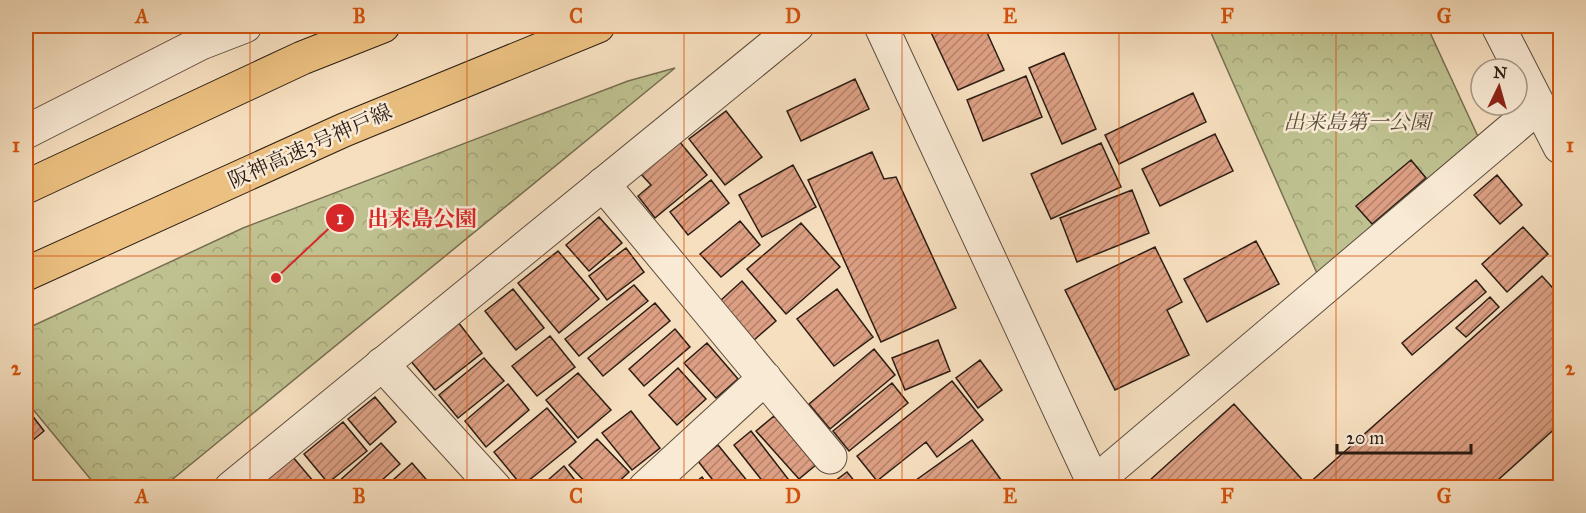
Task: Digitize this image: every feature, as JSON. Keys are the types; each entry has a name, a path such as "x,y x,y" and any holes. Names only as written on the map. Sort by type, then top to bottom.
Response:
{"highway":[{"path":"26,187 302,58 382,26"},
{"name":"阪神高速3号神戸線","path":"26,274 345,130 598,26"}],"street":[{"path":"26,132 201,43 244,26"},
{"path":"231,488 797,26"},
{"path":"881,26 1092,486 1539,106"},
{"path":"1498,26 1560,147"},
{"path":"603,184 830,457"},
{"path":"382,364 495,488"},
{"path":"645,488 765,378"}],"green space":[{"name":"出来島第一公園","path":"1208,26 1427,26 1481,143 1320,280"},
{"path":"675,68 163,487 97,487 26,401 26,329 243,228 628,81"}],"building":[{"path":"928,26 984,26 1004,70 958,90"},
{"path":"1064,53 1096,129 1062,144 1029,68"},
{"path":"1026,76 1042,117 983,141 967,100"},
{"path":"855,79 869,109 801,141 787,111"},
{"path":"1193,93 1206,122 1119,164 1105,135"},
{"path":"726,111 762,157 725,185 689,139"},
{"path":"1215,134 1233,171 1160,206 1142,169"},
{"path":"679,141 707,175 655,218 638,196 651,185 640,173"},
{"path":"1101,143 1121,187 1051,219 1031,174"},
{"path":"872,152 884,179 896,177 956,308 881,342 808,180"},
{"path":"1411,160 1426,178 1372,224 1356,206"},
{"path":"793,165 816,207 762,237 739,195"},
{"path":"1497,175 1522,205 1500,224 1474,195"},
{"path":"711,180 729,203 688,235 670,212"},
{"path":"1132,190 1149,233 1077,262 1060,218"},
{"path":"599,217 622,243 589,271 566,245"},
{"path":"740,221 760,245 721,277 700,254"},
{"path":"801,223 840,267 786,314 747,269"},
{"path":"1523,227 1548,254 1507,292 1482,264"},
{"path":"1256,241 1279,284 1207,322 1184,279"},
{"path":"1155,247 1182,302 1167,310 1189,355 1115,390 1065,290"},
{"path":"626,248 644,272 607,300 589,276"},
{"path":"558,251 599,299 559,333 518,283"},
{"path":"1542,276 1560,296 1560,424 1489,488 1157,488 1150,480 1234,404 1307,485"},
{"path":"1476,280 1486,292 1412,355 1402,343"},
{"path":"742,281 776,321 754,340 720,301"},
{"path":"634,285 648,301 579,356 565,339"},
{"path":"513,289 544,328 516,350 485,311"},
{"path":"837,289 873,337 834,366 797,319"},
{"path":"1490,297 1499,307 1466,337 1456,328"},
{"path":"655,303 670,321 603,376 588,358"},
{"path":"458,322 482,353 435,390 410,360"},
{"path":"675,329 690,347 644,386 629,369"},
{"path":"550,336 575,367 537,396 512,366"},
{"path":"938,340 950,371 905,390 892,358"},
{"path":"707,343 738,379 716,398 684,363"},
{"path":"874,349 895,375 830,429 809,404"},
{"path":"484,358 504,381 458,418 439,395"},
{"path":"980,360 1002,390 978,408 956,378"},
{"path":"678,368 706,399 677,425 649,395"},
{"path":"578,373 611,410 578,438 546,400"},
{"path":"952,381 983,420 937,457 926,442 877,481 857,456"},
{"path":"892,383 908,403 849,451 833,431"},
{"path":"508,384 529,410 486,447 465,421"},
{"path":"375,397 396,422 370,445 348,419"},
{"path":"547,408 576,442 522,486 494,452"},
{"path":"28,410 44,431 26,446 26,412"},
{"path":"631,411 660,448 632,470 602,433"},
{"path":"774,416 816,465 799,479 756,431"},
{"path":"343,422 367,451 328,483 304,454"},
{"path":"751,431 795,488 768,488 734,445"},
{"path":"597,439 629,472 612,488 591,488 569,465"},
{"path":"972,440 1007,488 905,488"},
{"path":"381,443 400,464 373,488 341,488 337,483"},
{"path":"718,445 753,488 719,488 698,461"},
{"path":"292,456 319,488 272,488 265,478"},
{"path":"412,463 431,485 428,488 384,488"},
{"path":"564,466 581,488 539,488"},
{"path":"847,472 860,488 833,488 831,484"},
{"path":"702,477 709,488 688,488"}],"place":[{"name":"出来島公園","path":"276,278"}]}
